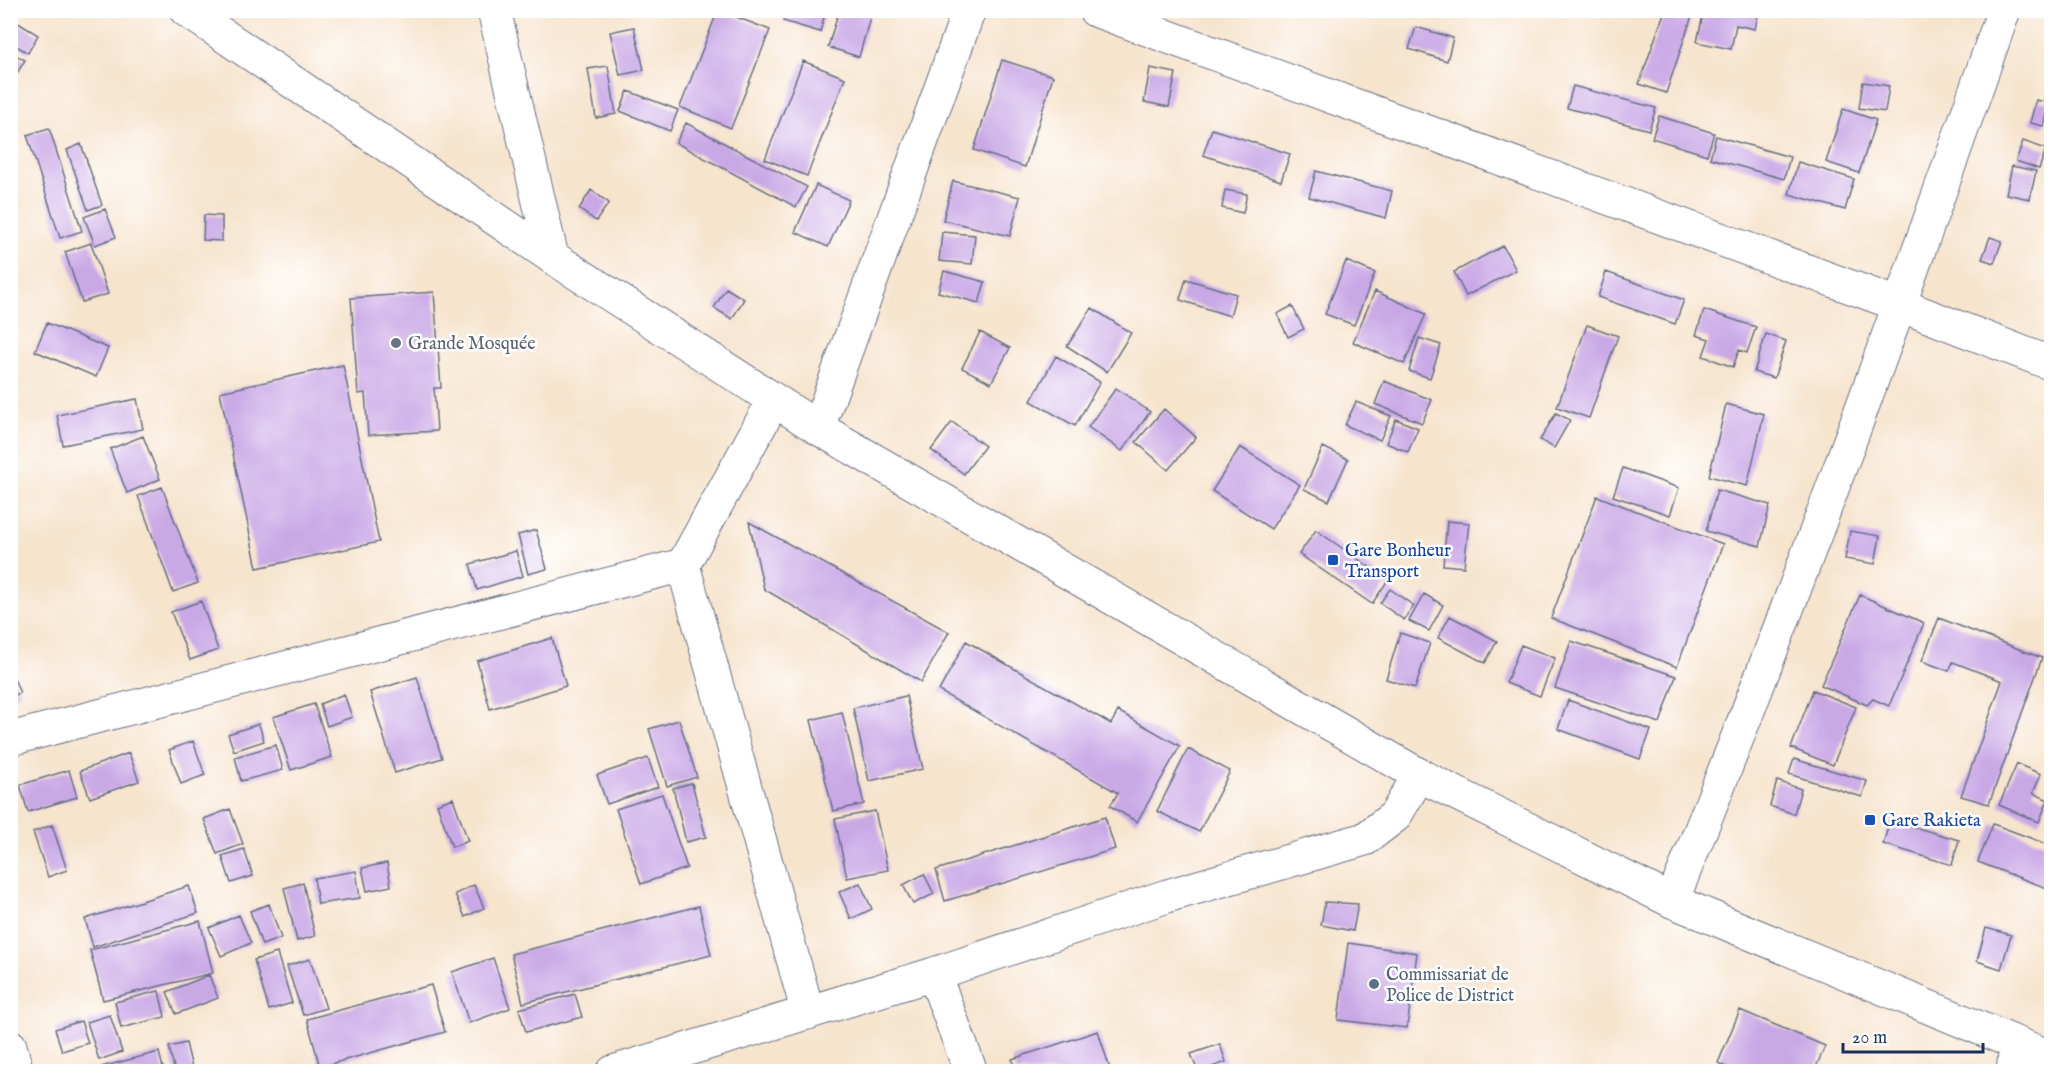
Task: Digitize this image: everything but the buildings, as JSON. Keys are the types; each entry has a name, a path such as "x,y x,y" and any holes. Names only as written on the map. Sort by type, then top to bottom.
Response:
{"main road":[{"path":"186,10 552,257 818,428 1419,775 1672,901 2015,1059 2052,1058"},
{"path":"494,10 552,257"},
{"path":"818,428 969,10"},
{"path":"1095,10 1900,305 2052,364"},
{"path":"1672,901 1737,744 1900,305 2004,10"},
{"path":"774,400 683,565 808,1013"},
{"path":"10,739 683,565"},
{"path":"614,1071 934,974 1167,896 1365,839 1395,816 1419,775"},
{"path":"934,974 970,1071"},
{"path":"10,1046 17,1071"}],"place":[{"name":"Grande Mosquée","path":"396,343"},
{"name":"Gare Bonheur Transport","path":"1333,560"},
{"name":"Gare Rakieta","path":"1870,820"},
{"name":"Commissariat de Police de District","path":"1374,984"}]}
